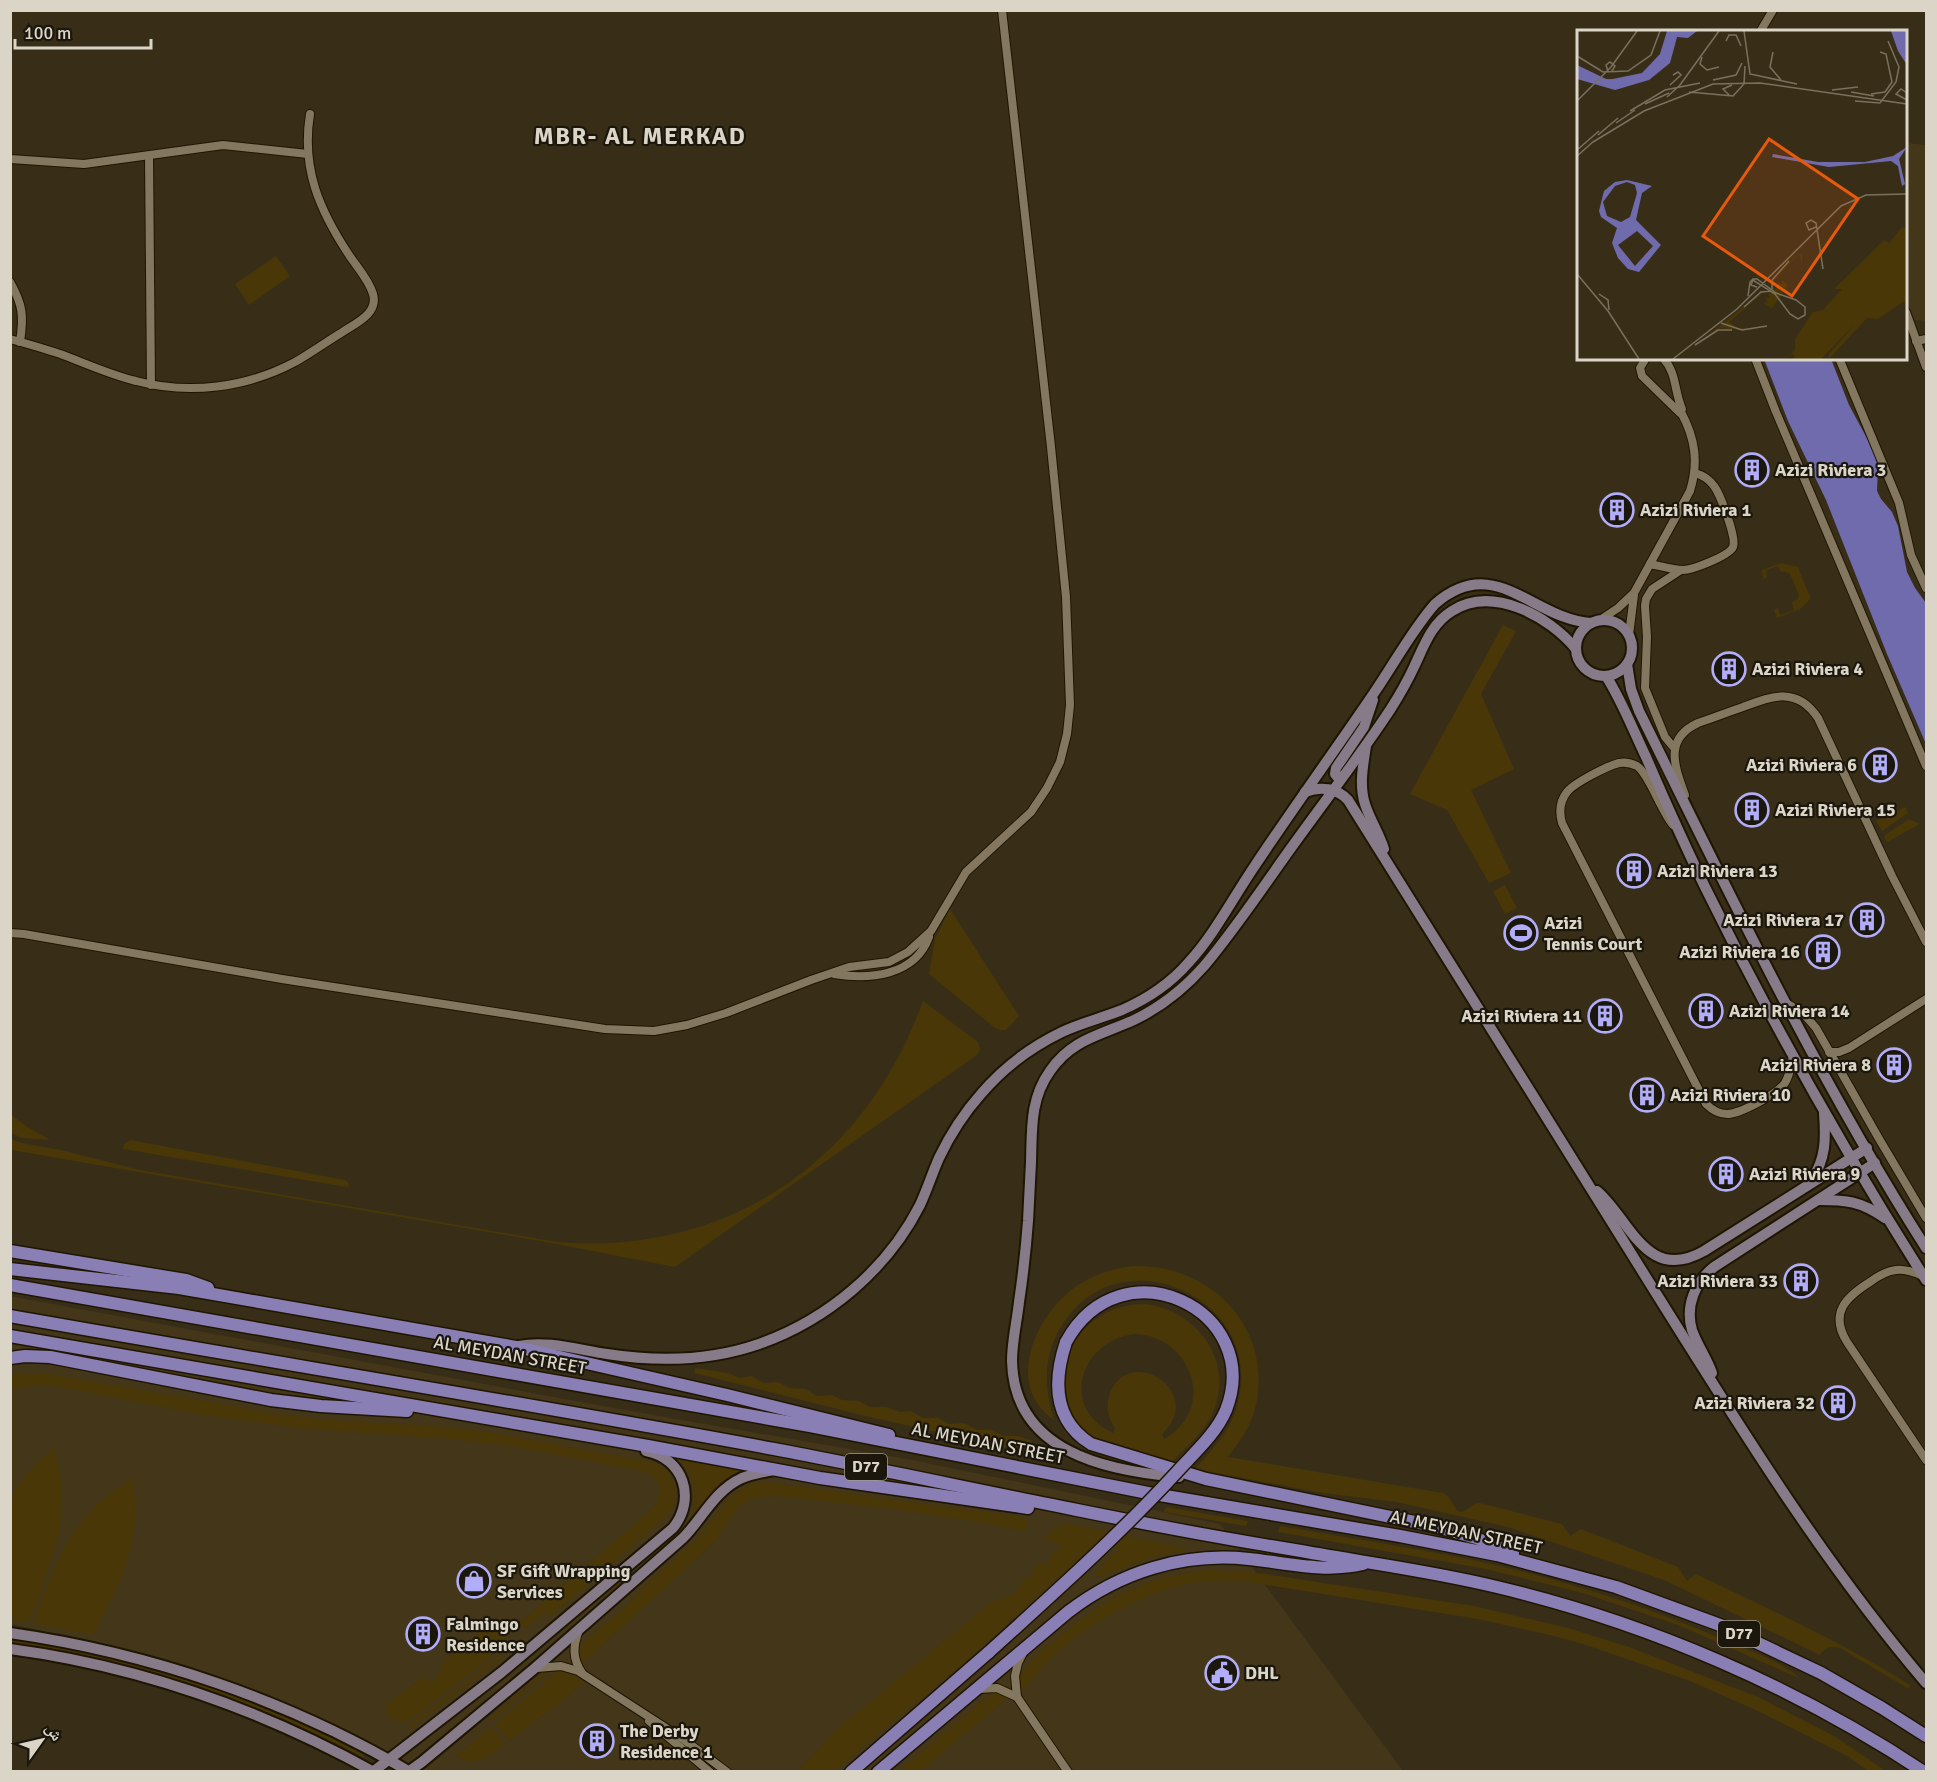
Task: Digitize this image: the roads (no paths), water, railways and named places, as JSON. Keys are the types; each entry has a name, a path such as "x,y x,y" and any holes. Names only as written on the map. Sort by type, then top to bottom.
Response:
{"main road":[{"path":"10,1251 186,1280 202,1285 216,1294"},
{"path":"10,1269 137,1282 216,1294 516,1347 865,1428 926,1449"},
{"name":"AL MEYDAN STREET","path":"10,1285 775,1420 1182,1499 1449,1545 1536,1564 1616,1587 1720,1626 1821,1673 1926,1736"},
{"path":"851,1772 1082,1568 1148,1503 1216,1427 1229,1402 1232,1383 1230,1362 1219,1333 1198,1310 1170,1295 1140,1292 1109,1299 1084,1317 1066,1342 1058,1370 1058,1390 1065,1418 1083,1439 1100,1448 1206,1479 1434,1526 1486,1542 1536,1564"},
{"name":"D77","path":"10,1316 626,1422 930,1479 1222,1538 1463,1579 1607,1618 1668,1640 1746,1673 1813,1706 1924,1772"},
{"path":"10,1336 605,1438 838,1481 1030,1508 1098,1514"},
{"path":"10,1358 50,1357 296,1404 446,1411"},
{"path":"878,1772 1092,1595 1132,1574 1168,1563 1205,1558 1228,1558 1330,1569 1352,1567 1370,1562"}],"street":[{"path":"10,933 282,979 621,1031 654,1031 687,1025 726,1013 849,967 880,964 899,957 917,946 931,931 966,872 987,850 1021,822 1040,800 1059,762 1066,741 1069,720 1069,644 1052,447 1002,10"},
{"path":"1761,30 1773,10"},
{"path":"10,339 151,385 208,388 269,374 307,355 370,312 374,304 372,290 324,214 313,182 308,154 310,114"},
{"path":"10,159 84,164 201,147 223,146 308,154"},
{"path":"149,156 151,385"},
{"path":"10,282 19,299 23,315 20,342"},
{"path":"1907,317 1926,367"},
{"path":"1916,341 1926,339"},
{"path":"1645,360 1640,368 1641,376 1666,398 1677,412 1681,412"},
{"path":"1576,649 1578,637 1586,626 1618,608 1634,593 1686,499 1695,473 1694,445 1689,427 1681,412 1674,374 1664,360"},
{"path":"1756,360 1926,766"},
{"path":"1840,360 1899,503 1911,555 1926,588"},
{"path":"1650,564 1681,570 1694,568 1726,554 1734,544 1734,538 1716,489 1707,478 1695,473"},
{"path":"1675,749 1665,736 1645,688 1647,637 1645,606 1652,589 1681,570"},
{"path":"516,1347 541,1344 650,1359 701,1357 731,1352 776,1337 806,1323 836,1303 867,1277 903,1234 920,1204 949,1139 962,1118 982,1092 1006,1069 1039,1045 1076,1026 1135,1004 1158,990 1179,972 1206,940 1429,610 1442,597 1458,589 1484,584 1499,586 1576,621 1617,623 1629,634 1632,640 1632,653 1627,664 1618,673 1606,676 1593,674 1588,670 1580,661 1576,649 1564,636 1509,604 1484,601 1459,607 1444,616 1432,629 1400,693 1366,744 1205,965 1184,987 1159,1005 1133,1020 1083,1040 1065,1054 1044,1080 1035,1101 1033,1113 1027,1231 1012,1359 1014,1381 1021,1402 1047,1438 1075,1455 1135,1472 1206,1479"},
{"path":"1629,634 1634,593"},
{"path":"1627,664 1634,700 1786,1003 1875,1163 1926,1248"},
{"path":"1606,676 1623,706 1679,832 1736,950 1792,1056 1925,1278"},
{"path":"1340,780 1335,774 1336,768 1364,727 1373,694"},
{"path":"1692,819 1675,766 1675,749 1680,737 1693,726 1769,697 1788,696 1806,704 1818,718 1887,866 1926,942"},
{"path":"1366,744 1362,771 1363,796 1367,811 1383,845 1388,864"},
{"path":"1679,832 1662,810 1642,772 1631,764 1617,764 1574,785 1566,793 1561,805 1562,823 1706,1104 1719,1113 1734,1113 1772,1094 1781,1088 1786,1080 1792,1056"},
{"path":"1305,792 1322,788 1333,790 1348,800 1714,1385 1801,1516 1867,1608 1926,1683"},
{"path":"1829,1052 1839,1052 1849,1048 1926,999"},
{"path":"1786,1003 1808,1017 1926,1218"},
{"path":"1808,1185 1821,1162 1825,1148 1824,1110"},
{"path":"1589,1185 1610,1203 1632,1236 1644,1248 1659,1256 1675,1259 1698,1254 1867,1148"},
{"path":"1714,1385 1707,1360 1690,1322 1690,1306 1698,1284 1714,1267 1875,1163"},
{"path":"1817,1200 1843,1200 1858,1203 1889,1221"},
{"path":"1925,1278 1904,1270 1885,1273 1849,1297 1842,1307 1839,1319 1846,1342 1926,1460"},
{"path":"10,1649 93,1664 190,1691 294,1731 374,1771 546,1636 678,1522 685,1504 686,1490 675,1466 658,1454 624,1446 605,1438"},
{"path":"10,1634 101,1650 209,1680 316,1723 409,1771 535,1668 683,1538 727,1486 743,1478 777,1469"},
{"path":"579,1629 574,1654 582,1674"},
{"path":"1027,1647 1016,1669 1014,1683 1017,1697 1068,1772"},
{"path":"1911,1664 1926,1675"},
{"path":"535,1668 561,1666 572,1668 683,1739 727,1772"},
{"path":"976,1689 997,1689 1017,1697"},
{"path":"632,1706 710,1772"}],"place":[{"name":"Azizi Riviera 3","path":"1752,470"},
{"name":"Azizi Riviera 1","path":"1617,510"},
{"name":"Azizi Riviera 4","path":"1729,669"},
{"name":"Azizi Riviera 6","path":"1880,765"},
{"name":"Azizi Riviera 15","path":"1752,810"},
{"name":"Azizi Riviera 13","path":"1634,871"},
{"name":"Azizi Riviera 17","path":"1867,920"},
{"name":"Azizi Tennis Court","path":"1521,933"},
{"name":"Azizi Riviera 16","path":"1823,952"},
{"name":"Azizi Riviera 14","path":"1706,1011"},
{"name":"Azizi Riviera 11","path":"1605,1016"},
{"name":"Azizi Riviera 8","path":"1894,1065"},
{"name":"Azizi Riviera 10","path":"1647,1095"},
{"name":"Azizi Riviera 9","path":"1726,1174"},
{"name":"Azizi Riviera 33","path":"1801,1281"},
{"name":"Azizi Riviera 32","path":"1838,1403"},
{"name":"SF Gift Wrapping Services","path":"474,1581"},
{"name":"Falmingo Residence","path":"423,1634"},
{"name":"DHL","path":"1222,1673"},
{"name":"The Derby Residence 1","path":"597,1741"}],"district":[{"name":"MBR- AL MERKAD","path":"640,136"}]}
